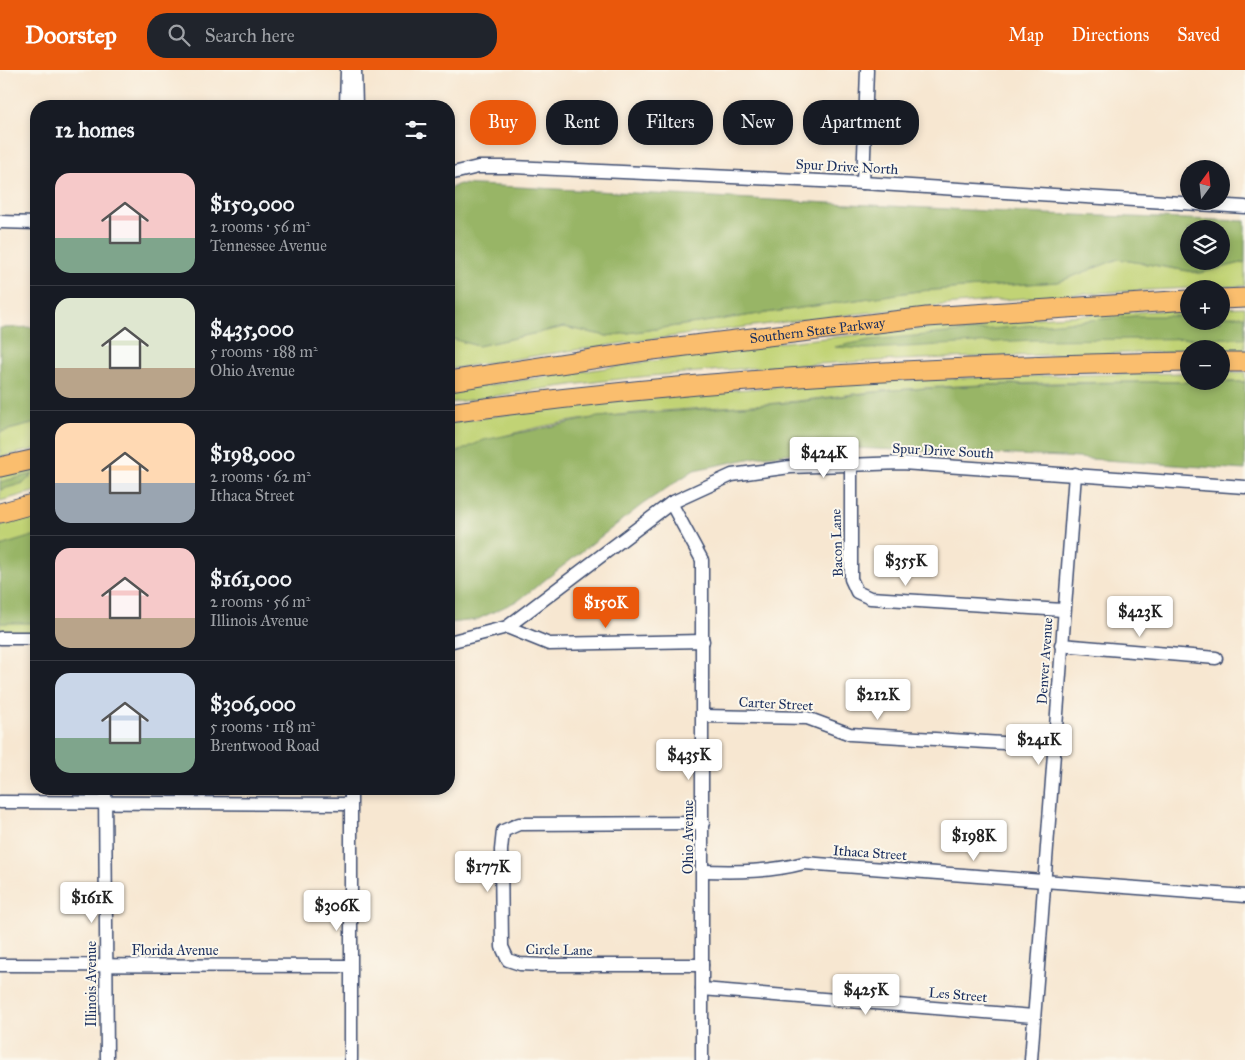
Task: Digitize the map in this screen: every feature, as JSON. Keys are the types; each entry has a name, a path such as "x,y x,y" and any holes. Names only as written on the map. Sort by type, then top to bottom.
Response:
{"highway":[{"path":"1230,299 1245,298"},
{"name":"Southern State Parkway","path":"455,380 644,351 927,317 1180,301"},
{"path":"455,412 560,397 807,375 930,368 1180,362"},
{"path":"1230,362 1245,362"},
{"path":"0,467 30,460"},
{"path":"0,513 30,505"}],"street":[{"path":"346,100 347,70"},
{"path":"355,70 356,100"},
{"path":"863,182 867,70"},
{"name":"Spur Drive North","path":"455,173 478,167 863,182 1245,207"},
{"path":"0,222 30,223"},
{"name":"Spur Drive South","path":"455,640 506,626 671,503 732,475 790,467 902,463 1245,487"},
{"name":"Bacon Lane","path":"851,464 851,579 857,592 870,598 1063,610"},
{"name":"Denver Avenue","path":"1031,1060 1063,610 1075,474"},
{"name":"Ohio Avenue","path":"671,503 702,560 702,1060"},
{"path":"506,626 549,644 703,641"},
{"path":"0,638 30,638"},
{"path":"1061,645 1216,658"},
{"name":"Carter Street","path":"703,716 807,718 850,734 1054,746"},
{"name":"Illinois Avenue","path":"105,795 107,1060"},
{"path":"350,795 350,1060"},
{"path":"0,802 350,804"},
{"name":"Circle Lane","path":"702,965 542,965 520,964 508,960 502,947 501,850 503,831 518,824 703,823"},
{"name":"Ithaca Street","path":"703,871 758,872 778,870 804,863 1245,896"},
{"name":"Florida Avenue","path":"0,965 350,966"},
{"name":"Les Street","path":"702,989 1033,1016"}],"green space":[{"path":"459,184 1045,214 1216,220 1180,220 1180,270 1118,259 1058,282 918,291 607,336 564,327 478,346 455,340 455,186"},
{"path":"1230,220 1245,221 1245,262 1230,266"},
{"path":"1118,259 1199,273 1212,270 1230,270 1230,266 1245,262 1245,286 1230,287 1230,280 1180,280 1180,289 1045,297 846,315 647,340 455,368 455,340 478,346 564,327 607,336 918,291 1058,282"},
{"path":"1182,270 1212,270 1200,273"},
{"path":"1245,307 1245,351 1230,350 1230,340 1180,340 1180,352 852,362 717,370 625,378 455,402 455,390 775,343 1018,319 1180,310 1180,330 1230,330 1230,308"},
{"path":"1135,316 1180,316 1180,330 1230,330 1230,316 1245,316 1245,338 1032,340 867,349 835,347 870,340"},
{"path":"30,327 30,424 0,432 0,328"},
{"path":"1245,372 1245,382 1230,382 1230,373"},
{"path":"1180,373 1180,382 938,387 878,391 782,403 645,412 564,422 525,430 486,441 455,454 455,422 540,410 633,399 818,384"},
{"path":"1180,382 1180,390 1230,390 1230,382 1245,382 1245,470 1063,457 853,448 763,456 694,470 643,504 519,600 476,620 455,622 455,453 484,440 598,417 796,402 892,390 990,385"},
{"path":"30,424 30,450 0,457 0,432"},
{"path":"30,469 30,493 0,501 0,476"},
{"path":"30,475 24,483 0,490 0,482"},
{"path":"30,517 30,633 0,633 0,525"},
{"path":"30,537 30,623 0,623 0,546"}]}
